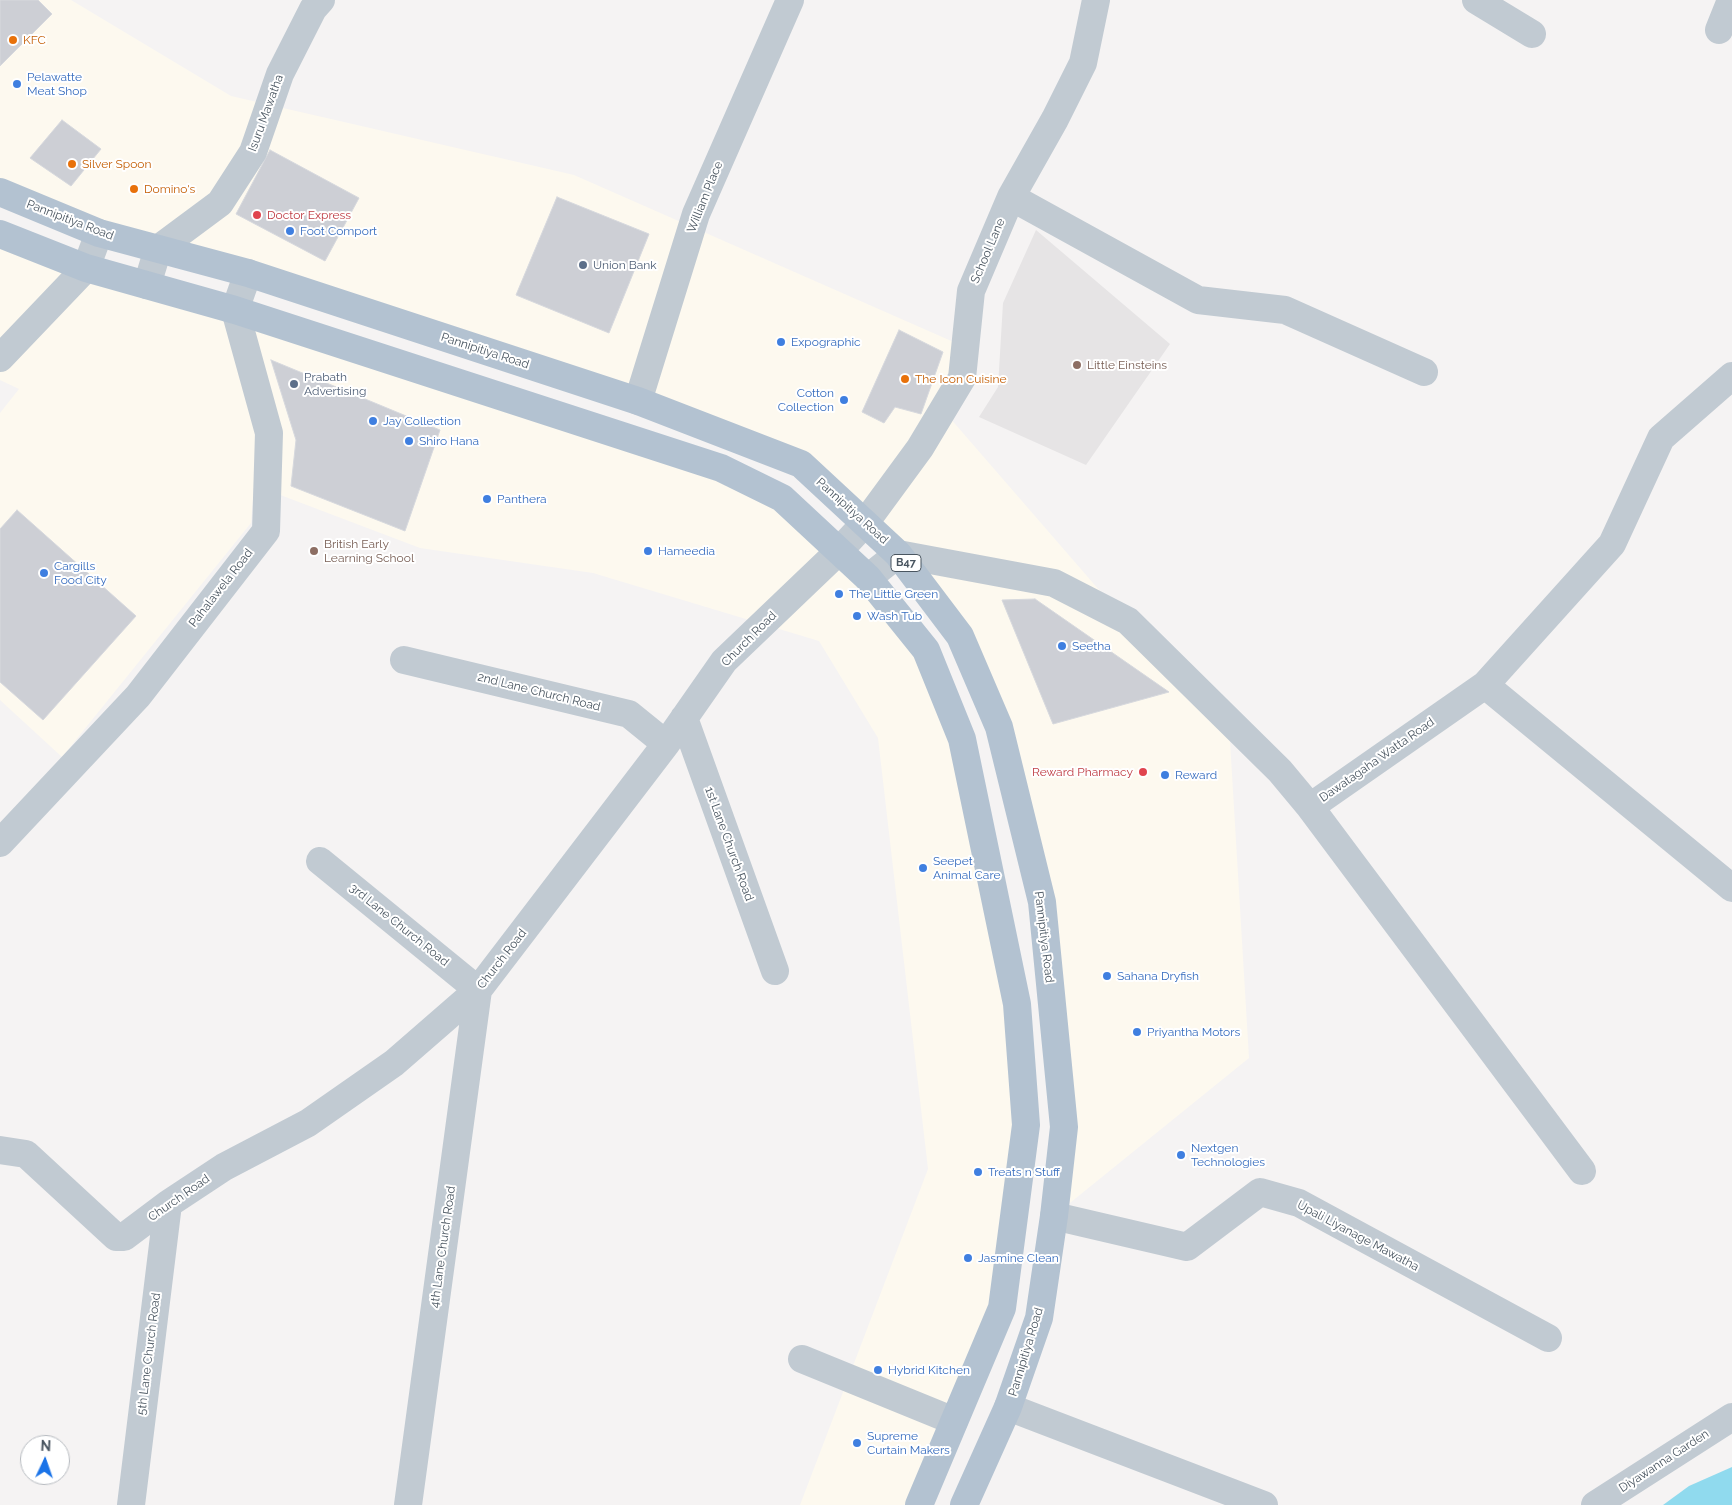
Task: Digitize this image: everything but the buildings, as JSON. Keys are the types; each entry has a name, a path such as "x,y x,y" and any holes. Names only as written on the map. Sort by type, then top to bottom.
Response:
{"main road":[{"name":"Pannipitiya Road","path":"0,192 99,233 248,273 638,401 801,464 898,554 960,636 999,727 1042,902 1064,1127 1054,1216 1039,1318 1008,1406 964,1505"},
{"path":"0,234 86,268 235,310 721,468 782,498 868,578 926,650 962,739 1017,1004 1026,1125 1002,1308 919,1505"}],"street":[{"name":"Isuru Mawatha","path":"158,249 220,203 253,152 280,74 313,9 321,0"},
{"name":"William Place","path":"638,401 696,214 790,0"},
{"name":"School Lane","path":"865,524 920,448 962,378 971,292 1011,197 1055,119 1083,63 1096,0"},
{"path":"1476,0 1532,34"},
{"path":"1719,30 1731,0"},
{"path":"1011,197 1198,300 1285,310 1424,372"},
{"path":"0,358 86,268 99,233"},
{"path":"147,285 158,249"},
{"path":"235,310 248,273"},
{"name":"Pahalawela Road","path":"0,843 138,696 266,531 270,433 235,310"},
{"name":"Dawatagaha Watta Road","path":"898,554 1054,583 1128,621 1280,771 1310,806 1485,685 1612,544 1661,438 1732,376"},
{"name":"Church Road","path":"0,1150 26,1154 116,1237 124,1237 168,1204 224,1167 308,1123 394,1063 478,990 666,744 724,661 865,524"},
{"path":"868,578 898,554"},
{"name":"2nd Lane Church Road","path":"404,660 629,714 666,744"},
{"path":"1485,685 1732,888"},
{"name":"1st Lane Church Road","path":"684,718 775,971"},
{"path":"1310,806 1582,1171"},
{"name":"3rd Lane Church Road","path":"320,861 478,990"},
{"name":"4th Lane Church Road","path":"408,1505 478,990"},
{"name":"Upali Liyanage Mawatha","path":"1054,1216 1187,1248 1260,1192 1299,1203 1548,1338"},
{"name":"5th Lane Church Road","path":"131,1505 168,1204"},
{"path":"802,1359 954,1421"},
{"path":"1008,1406 1264,1505"},
{"name":"Diyawanna Garden","path":"1595,1505 1732,1417"}],"shaded area":[{"path":"0,0 71,0 231,96 574,175 965,347 943,410 1230,741 1249,1058 1060,1211 1045,901 962,635 802,462 100,230 0,184"},
{"name":"Little Einsteins","path":"1036,230 1170,344 1086,465 979,417 998,387 1003,303"},
{"path":"0,239 720,473 779,502 921,653 957,740 999,909 1021,1125 997,1307 912,1505 800,1505 928,1169 878,738 819,641 593,573 420,548 254,485 251,523 62,757 0,700 0,413 19,389 0,380"}],"water":[{"path":"1732,1467 1732,1505 1663,1505 1689,1486"}],"place":[{"name":"KFC","path":"13,40"},
{"name":"Pelawatte Meat Shop","path":"17,84"},
{"name":"Silver Spoon","path":"72,164"},
{"name":"Domino's","path":"134,189"},
{"name":"Doctor Express","path":"257,215"},
{"name":"Foot Comport","path":"290,231"},
{"name":"Union Bank","path":"583,265"},
{"name":"Expographic","path":"781,342"},
{"name":"Little Einsteins","path":"1077,365"},
{"name":"The Icon Cuisine","path":"905,379"},
{"name":"Prabath Advertising","path":"294,384"},
{"name":"Cotton Collection","path":"844,400"},
{"name":"Jay Collection","path":"373,421"},
{"name":"Shiro Hana","path":"409,441"},
{"name":"Panthera","path":"487,499"},
{"name":"British Early Learning School","path":"314,551"},
{"name":"Hameedia","path":"648,551"},
{"name":"Cargills Food City","path":"44,573"},
{"name":"The Little Green","path":"839,594"},
{"name":"Wash Tub","path":"857,616"},
{"name":"Seetha","path":"1062,646"},
{"name":"Reward Pharmacy","path":"1143,772"},
{"name":"Reward","path":"1165,775"},
{"name":"Seepet Animal Care","path":"923,868"},
{"name":"Sahana Dryfish","path":"1107,976"},
{"name":"Priyantha Motors","path":"1137,1032"},
{"name":"Nextgen Technologies","path":"1181,1155"},
{"name":"Treats n Stuff","path":"978,1172"},
{"name":"Jasmine Clean","path":"968,1258"},
{"name":"Hybrid Kitchen","path":"878,1370"},
{"name":"Supreme Curtain Makers","path":"857,1443"}]}
